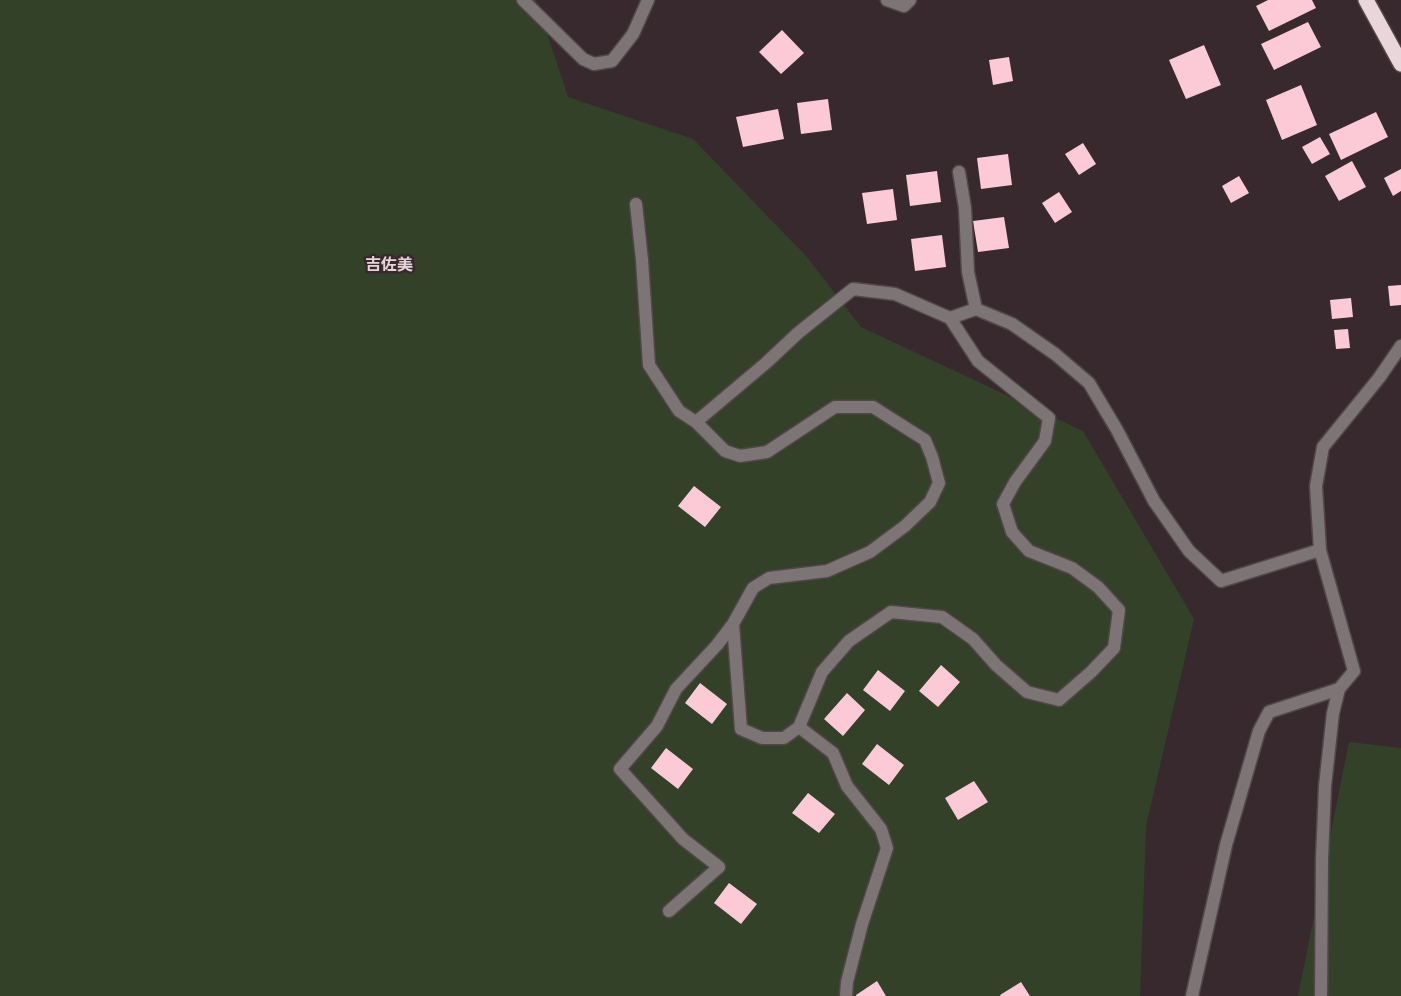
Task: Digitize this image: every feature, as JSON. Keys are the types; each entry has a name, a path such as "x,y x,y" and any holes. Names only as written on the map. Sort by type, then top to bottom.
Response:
{"highway":[{"path":"1366,0 1401,64"}],"street":[{"path":"522,0 583,59 594,64 612,61 633,34 648,0"},
{"path":"887,0 904,6 910,0"},
{"path":"959,172 965,208 968,272 976,308"},
{"path":"636,204 649,365 679,411 696,422 725,451 740,456 767,452 836,407 873,407 925,440 932,457 938,482 930,502 905,526 870,552 827,571 769,578 753,588 733,624 717,645 676,689 657,726 620,769 683,839 719,867 669,911"},
{"path":"696,422 766,363 798,333 853,289 895,294 950,318 978,360 1049,418 1045,441 1003,504 1012,532 1029,551 1072,568 1098,587 1119,610 1114,648 1091,672 1059,700 1027,692 996,665 973,639 942,617 891,612 849,641 822,672 799,727 784,738 762,738 741,729 733,624"},
{"path":"950,318 976,308 1012,324 1055,354 1089,384 1117,430 1154,501 1189,551 1221,581 1320,550"},
{"path":"1322,996 1322,859 1325,786 1333,713 1339,689 1354,671 1320,550 1316,486 1323,447 1379,378 1401,346"},
{"path":"1192,996 1226,845 1259,732 1269,712 1339,689"},
{"path":"799,727 833,753 847,786 880,830 887,848 862,924 847,982 846,996"}],"green space":[{"path":"0,0 536,0 568,97 693,139 806,256 861,327 1083,431 1194,619 1146,826 1140,996 0,996"},
{"path":"1349,742 1401,748 1401,996 1298,996"}],"building":[{"path":"1268,0 1312,0 1316,8 1269,31 1256,6"},
{"path":"1308,22 1321,47 1274,70 1261,44"},
{"path":"782,30 804,53 781,74 759,52"},
{"path":"1204,45 1221,85 1186,99 1169,60"},
{"path":"1009,57 1013,81 993,85 989,60"},
{"path":"1301,85 1317,125 1282,140 1266,100"},
{"path":"828,99 832,130 801,134 797,103"},
{"path":"778,109 784,139 743,147 736,117"},
{"path":"1376,112 1388,137 1341,160 1329,134"},
{"path":"1320,137 1330,154 1312,164 1302,147"},
{"path":"1083,143 1096,164 1079,175 1065,154"},
{"path":"1008,154 1012,185 981,189 977,158"},
{"path":"1352,161 1366,187 1339,201 1325,176"},
{"path":"1401,169 1401,191 1393,196 1384,178"},
{"path":"937,171 941,202 910,206 906,175"},
{"path":"1239,176 1249,193 1231,203 1222,186"},
{"path":"893,189 897,220 867,224 862,193"},
{"path":"1059,192 1072,212 1055,223 1042,203"},
{"path":"1004,217 1009,248 978,252 973,221"},
{"path":"942,235 946,267 915,271 911,239"},
{"path":"1401,285 1401,305 1390,306 1388,286"},
{"path":"1351,298 1353,317 1332,319 1330,300"},
{"path":"1348,329 1350,348 1336,349 1334,330"},
{"path":"694,486 721,507 705,527 678,506"},
{"path":"941,665 960,682 938,707 919,691"},
{"path":"878,670 905,691 890,711 863,690"},
{"path":"700,683 727,704 712,724 685,703"},
{"path":"847,693 865,710 843,736 824,719"},
{"path":"877,744 904,765 889,785 862,764"},
{"path":"666,748 693,769 678,789 651,768"},
{"path":"974,781 988,802 958,820 945,798"},
{"path":"808,793 835,814 819,833 792,813"},
{"path":"729,883 757,904 741,924 714,903"},
{"path":"877,981 886,996 856,996 856,995"},
{"path":"1021,982 1030,996 1000,995"}],"district":[{"name":"吉佐美","path":"389,266"}]}
